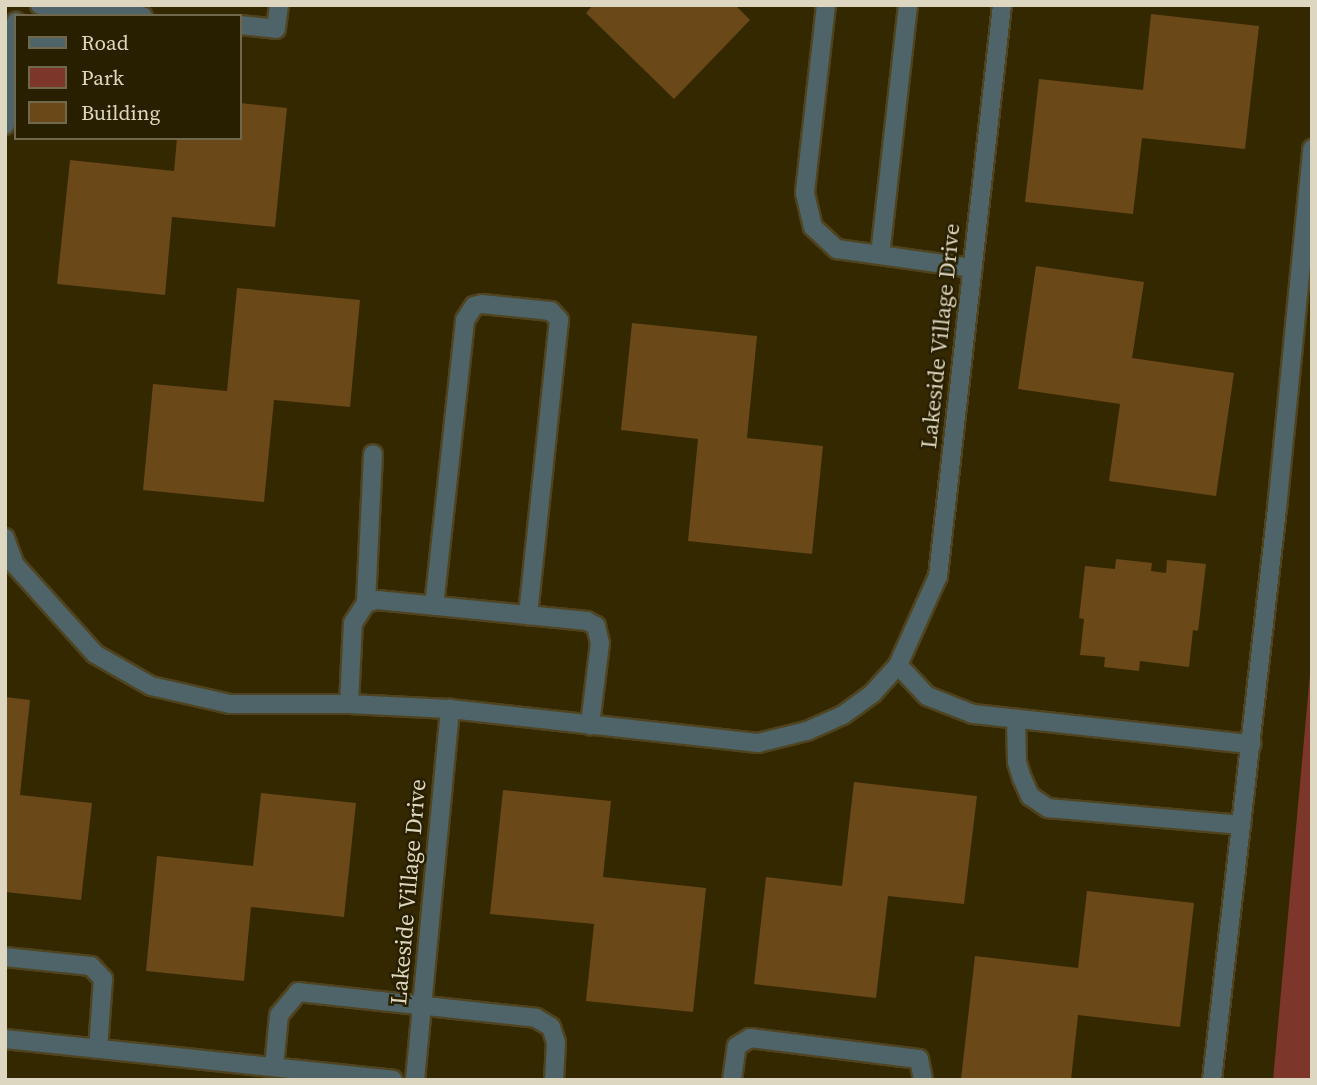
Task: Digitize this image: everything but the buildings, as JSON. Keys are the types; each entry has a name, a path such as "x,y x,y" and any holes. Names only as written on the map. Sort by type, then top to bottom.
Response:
{"street":[{"path":"40,5 109,9 133,14"},
{"path":"242,25 276,29 279,5"},
{"path":"826,5 806,206 813,227 837,248 973,268"},
{"path":"880,255 908,5"},
{"name":"Lakeside Village Drive","path":"5,538 10,568 94,654 152,686 230,704 349,704 450,709 758,743 807,732 843,715 873,693 898,665 938,576 1002,5"},
{"path":"5,125 14,41"},
{"path":"1212,1080 1278,509 1312,149"},
{"path":"433,606 465,320 474,306 482,304 551,311 559,320 528,615"},
{"path":"349,704 352,623 366,603 373,453"},
{"path":"366,603 377,600 528,615 586,621 596,626 600,643 590,725"},
{"path":"898,665 927,696 973,714 1251,744"},
{"name":"Lakeside Village Drive","path":"415,1080 450,709"},
{"path":"1016,720 1017,762 1022,778 1030,796 1048,808 1241,825"},
{"path":"5,957 91,966 103,979 98,1049"},
{"path":"274,1067 279,1015 298,992 536,1018 551,1027 556,1042 554,1080"},
{"path":"732,1080 737,1046 750,1038 919,1059 923,1080"},
{"path":"5,1039 393,1080"}],"green space":[{"path":"1312,652 1312,1080 1273,1080"}]}
